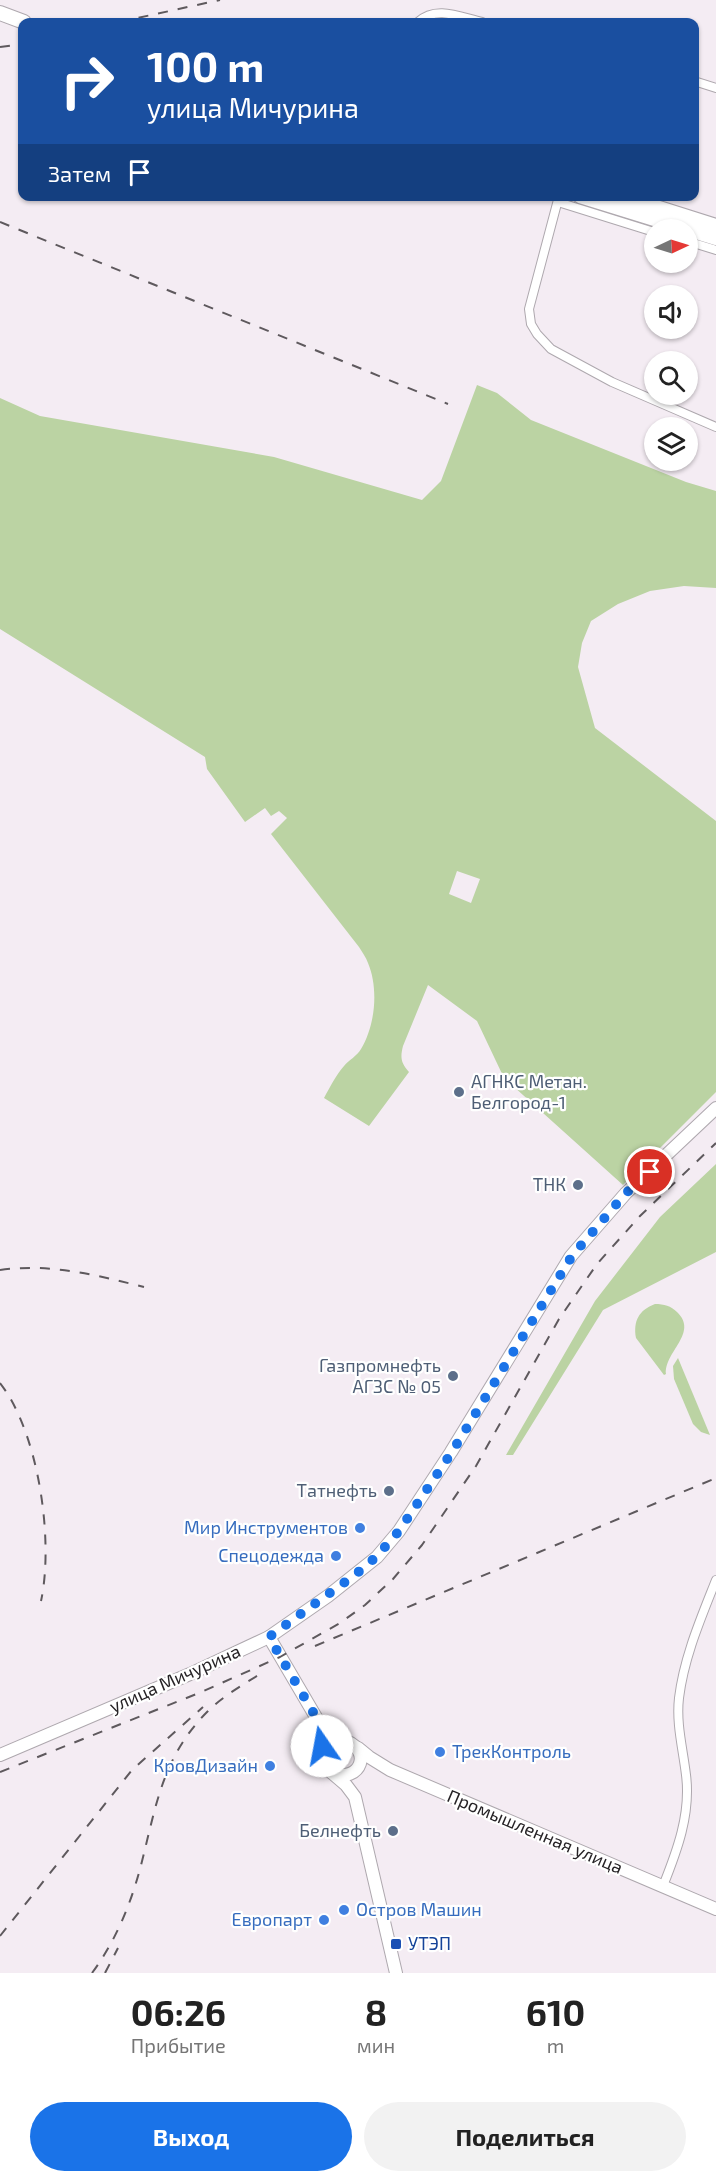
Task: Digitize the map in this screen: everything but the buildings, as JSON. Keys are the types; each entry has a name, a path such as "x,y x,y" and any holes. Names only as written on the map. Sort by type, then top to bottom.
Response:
{"main road":[{"path":"0,13 18,20"},
{"path":"0,23 18,30"},
{"path":"596,201 716,238"},
{"path":"637,201 716,226"},
{"name":"улица Мичурина","path":"0,1755 190,1674 269,1637 376,1557 399,1531 452,1452 572,1256 626,1193 716,1108"},
{"path":"269,1637 320,1724 340,1739 358,1748 361,1757 357,1769 355,1797 396,1973"},
{"path":"320,1724 322,1746"},
{"path":"340,1739 329,1740 322,1746 319,1753 320,1761 346,1785 355,1797"},
{"name":"Промышленная улица","path":"358,1748 381,1766 716,1909"},
{"path":"332,1773 344,1775 357,1769 381,1766"}],"street":[{"path":"424,18 443,12 466,18"},
{"path":"699,83 716,88"},
{"path":"558,201 529,309 531,324 537,334 551,349 612,382 716,427"},
{"path":"565,201 644,229"},
{"path":"698,244 716,250"},
{"path":"663,1886 681,1837 686,1807 687,1778 678,1716 679,1697 694,1637 716,1580"}],"green space":[{"path":"477,385 497,393 531,420 644,465 644,471 658,471 716,491 716,588 684,586 650,591 618,604 591,621 582,643 578,667 595,728 716,821 716,1092 623,1185 504,1078 477,1021 428,985 402,1050 401,1057 409,1072 369,1126 324,1098 338,1073 366,1040 374,1007 374,984 367,961 359,947 271,834 287,818 279,811 271,816 265,808 245,822 207,769 205,757 0,629 0,398 40,416 274,457 422,500 441,481","holes":["457,871 480,879 471,903 449,894"]},
{"path":"716,1164 716,1252 603,1310 513,1455 506,1455 595,1301 660,1217"},
{"path":"655,1304 675,1310 683,1320 684,1327 683,1335 670,1358 664,1375 636,1338 635,1326 638,1317 645,1309"},
{"path":"678,1358 710,1435 701,1432 693,1424 674,1379 673,1366"}],"railway":[{"path":"137,18 220,0"},
{"path":"0,47 18,45"},
{"path":"0,222 448,404"},
{"path":"0,1772 199,1693 280,1657 340,1623 365,1605 393,1579 422,1545 476,1466 559,1319 597,1264 640,1216 716,1143"},
{"path":"0,1270 55,1269 144,1287"},
{"path":"0,1383 25,1430 40,1488 46,1549 41,1601"},
{"path":"315,1646 716,1478"},
{"path":"92,1973 115,1936 132,1897 162,1785 180,1747 192,1729 214,1705 265,1671"},
{"path":"0,1936 132,1770 203,1707"},
{"path":"105,1973 118,1948"}],"place":[{"name":"АГНКС Метан. Белгород-1","path":"459,1092"},
{"name":"ТНК","path":"578,1185"},
{"name":"Газпромнефть АГЗС № 05","path":"453,1376"},
{"name":"Татнефть","path":"389,1491"},
{"name":"Мир Инструментов","path":"360,1528"},
{"name":"Спецодежда","path":"336,1556"},
{"name":"ТрекКонтроль","path":"440,1752"},
{"name":"КровДизайн","path":"270,1766"},
{"name":"Белнефть","path":"393,1831"},
{"name":"Остров Машин","path":"344,1910"},
{"name":"Европарт","path":"324,1920"},
{"name":"УТЭП","path":"396,1944"}],"route":[{"path":"322,1746 320,1724 269,1637 356,1574 376,1557 399,1531 452,1452 572,1256 626,1193 650,1172"}]}
